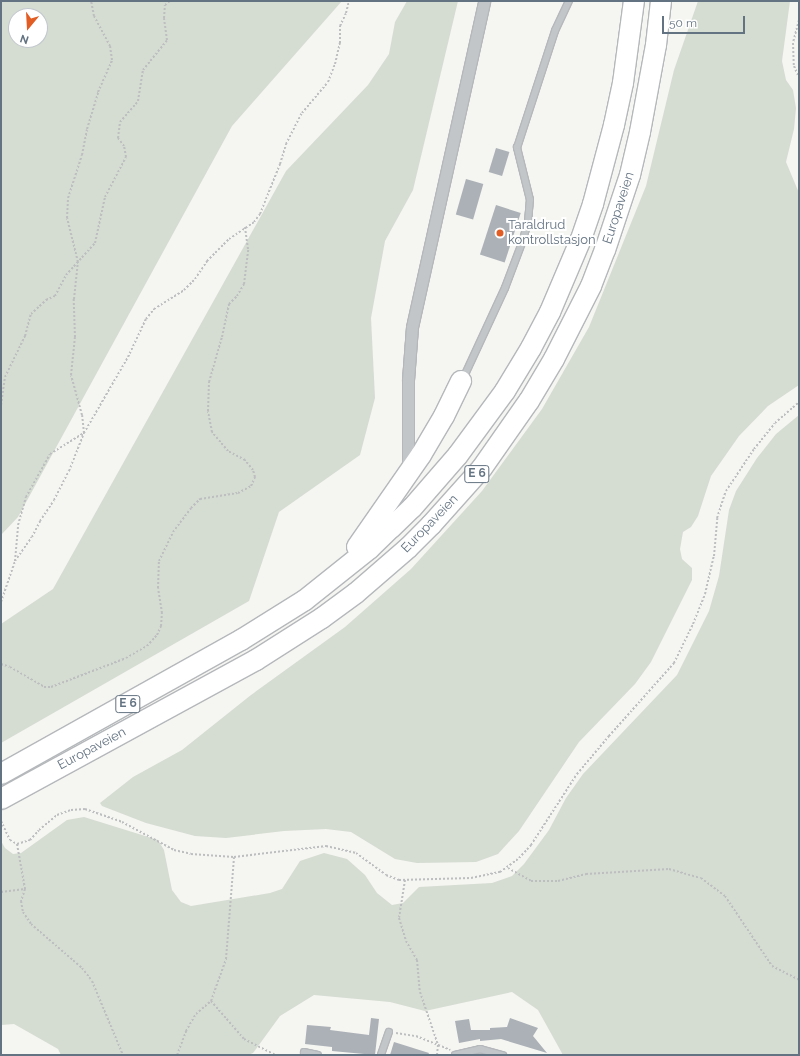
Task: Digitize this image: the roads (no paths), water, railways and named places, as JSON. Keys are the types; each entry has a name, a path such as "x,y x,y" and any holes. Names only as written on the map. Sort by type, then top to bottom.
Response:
{"highway":[{"name":"Europaveien","path":"1,774 242,640 305,600 369,549 412,508 458,455 505,391 550,312 581,239 604,167 623,83 634,1"},
{"name":"Europaveien","path":"1,799 256,660 322,618 362,588 408,548 431,525 482,468 529,401 554,359 588,292 605,250 630,175 640,132 656,45 661,1"},
{"name":"E 6","path":"339,574 407,477 438,426 461,381"}],"street":[{"path":"407,477 408,380 412,327 484,1"}],"lane":[{"path":"461,381 505,288 528,222 530,200 517,148 555,31 568,1"},
{"path":"381,1055 389,1032"},
{"path":"454,1053 480,1049 503,1055"},
{"path":"304,1052 318,1055"}],"place":[{"name":"Taraldrud kontrollstasjon","path":"500,233"}]}
